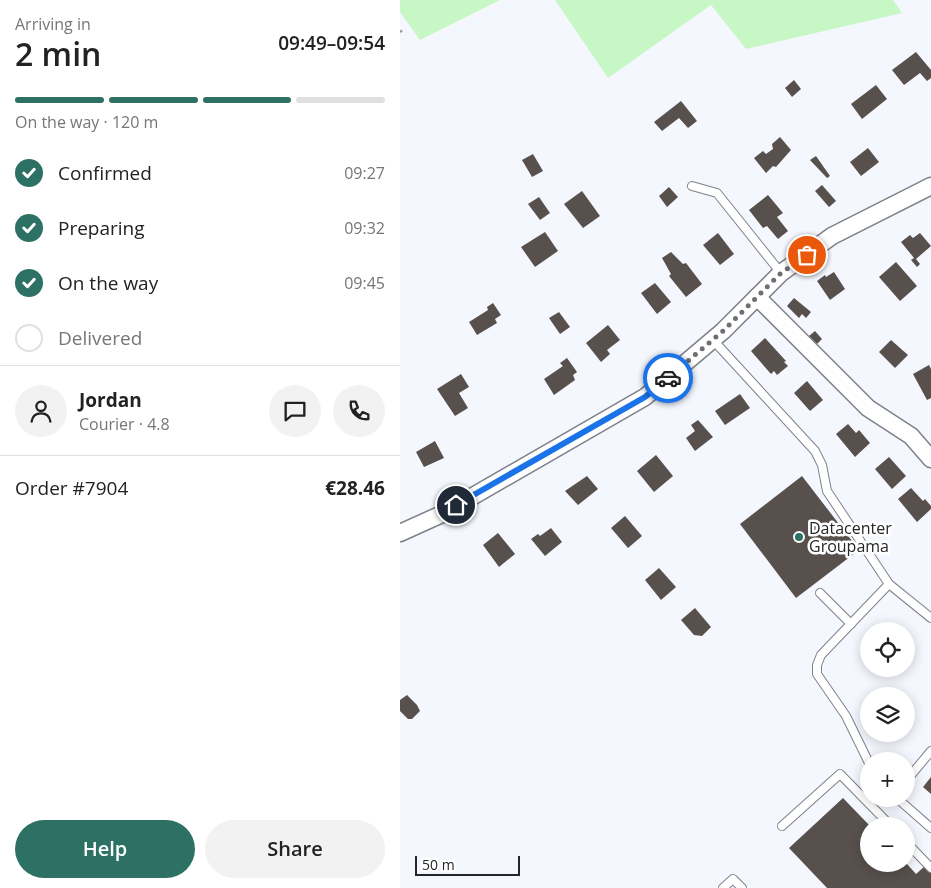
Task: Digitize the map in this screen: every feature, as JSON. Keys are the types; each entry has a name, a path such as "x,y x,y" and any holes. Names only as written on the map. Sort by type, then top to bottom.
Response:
{"street":[{"path":"400,533 442,514 645,397 713,340 781,273 832,236 931,186"},
{"path":"757,297 868,408 911,436 931,459"}],"lane":[{"path":"692,186 717,193 781,273"},
{"path":"713,340 815,451 824,471 827,491 889,584 931,618"},
{"path":"864,752 846,716 817,674 817,665 821,655 889,584"},
{"path":"820,593 851,624"},
{"path":"915,770 931,751"},
{"path":"782,826 840,774 882,817"},
{"path":"907,807 931,828"},
{"path":"915,851 931,868"},
{"path":"723,888 733,879 742,888"}],"path":[{"path":"400,32 404,29"}],"green space":[{"path":"400,0 500,0 420,40 400,12"},
{"path":"555,0 893,0 902,13 746,49 711,5 608,78"}],"building":[{"path":"916,52 931,70 931,78 927,81 920,73 904,85 892,70"},
{"path":"794,80 801,89 792,97 785,88"},
{"path":"876,85 887,99 862,119 851,104"},
{"path":"681,101 697,121 688,128 679,118 662,131 654,122"},
{"path":"780,137 791,150 776,167 773,166 766,173 754,158 763,151 766,154 773,149 772,144"},
{"path":"868,148 879,162 861,176 850,162"},
{"path":"533,154 543,171 532,177 522,160"},
{"path":"816,156 830,176 827,178 810,160"},
{"path":"822,185 836,201 829,207 815,191"},
{"path":"669,187 678,197 667,207 659,196"},
{"path":"582,191 600,216 583,228 564,204"},
{"path":"768,195 783,213 777,217 788,231 778,239 767,226 763,228 749,210"},
{"path":"539,197 550,213 540,220 528,204"},
{"path":"545,232 558,251 535,267 521,247"},
{"path":"718,233 734,254 720,265 703,245"},
{"path":"920,233 931,246 916,259 920,264 917,267 911,260 914,258 901,242 910,235 913,238"},
{"path":"671,252 683,264 686,263 702,284 686,297 669,276 671,274 662,258"},
{"path":"896,262 917,286 900,301 879,277"},
{"path":"834,272 845,289 830,300 817,281 825,275 826,277"},
{"path":"655,283 671,302 657,314 641,293"},
{"path":"794,298 811,312 806,318 802,314 799,318 787,306"},
{"path":"493,303 501,315 495,319 497,323 477,335 469,322 488,310 487,307"},
{"path":"559,312 570,327 560,334 549,318"},
{"path":"608,325 620,340 607,350 610,354 601,362 586,343"},
{"path":"815,331 822,339 817,344 809,336"},
{"path":"765,338 786,361 784,362 788,366 777,375 774,371 771,374 751,351"},
{"path":"891,340 908,355 895,368 879,352"},
{"path":"567,358 577,372 573,375 575,380 554,395 544,379 563,366 560,363"},
{"path":"929,365 931,369 931,398 927,400 913,374"},
{"path":"461,374 469,387 459,393 468,408 455,416 437,389"},
{"path":"807,381 823,400 810,411 794,393"},
{"path":"740,394 750,408 725,425 715,411"},
{"path":"698,420 713,437 695,451 686,438 695,431 691,425"},
{"path":"848,424 856,433 859,430 870,443 855,457 836,434"},
{"path":"435,441 444,458 424,467 416,452"},
{"path":"656,455 673,476 654,492 637,471"},
{"path":"889,457 906,476 892,489 875,469"},
{"path":"587,476 598,489 578,505 565,491"},
{"name":"Datacenter Groupama","path":"802,476 859,550 796,598 740,524"},
{"path":"911,488 923,501 925,499 931,506 931,509 917,522 898,499"},
{"path":"625,516 642,536 628,548 611,528"},
{"path":"551,528 562,542 545,556 531,539 538,534 540,536"},
{"path":"498,533 515,554 499,567 483,545"},
{"path":"659,568 676,587 661,600 645,580"},
{"path":"695,608 711,627 702,636 694,635 681,620"},
{"path":"407,695 420,711 412,719 408,719 400,711 400,700"},
{"path":"931,777 931,794 923,787"},
{"path":"843,798 861,817 860,872 914,872 916,874 925,866 931,872 931,888 827,888 789,848"}],"way so far":[{"path":"668,378 723,331 781,273 807,255"}],"place":[{"name":"Datacenter Groupama","path":"799,537"}],"route":[{"path":"456,505 645,397 668,378"}]}
